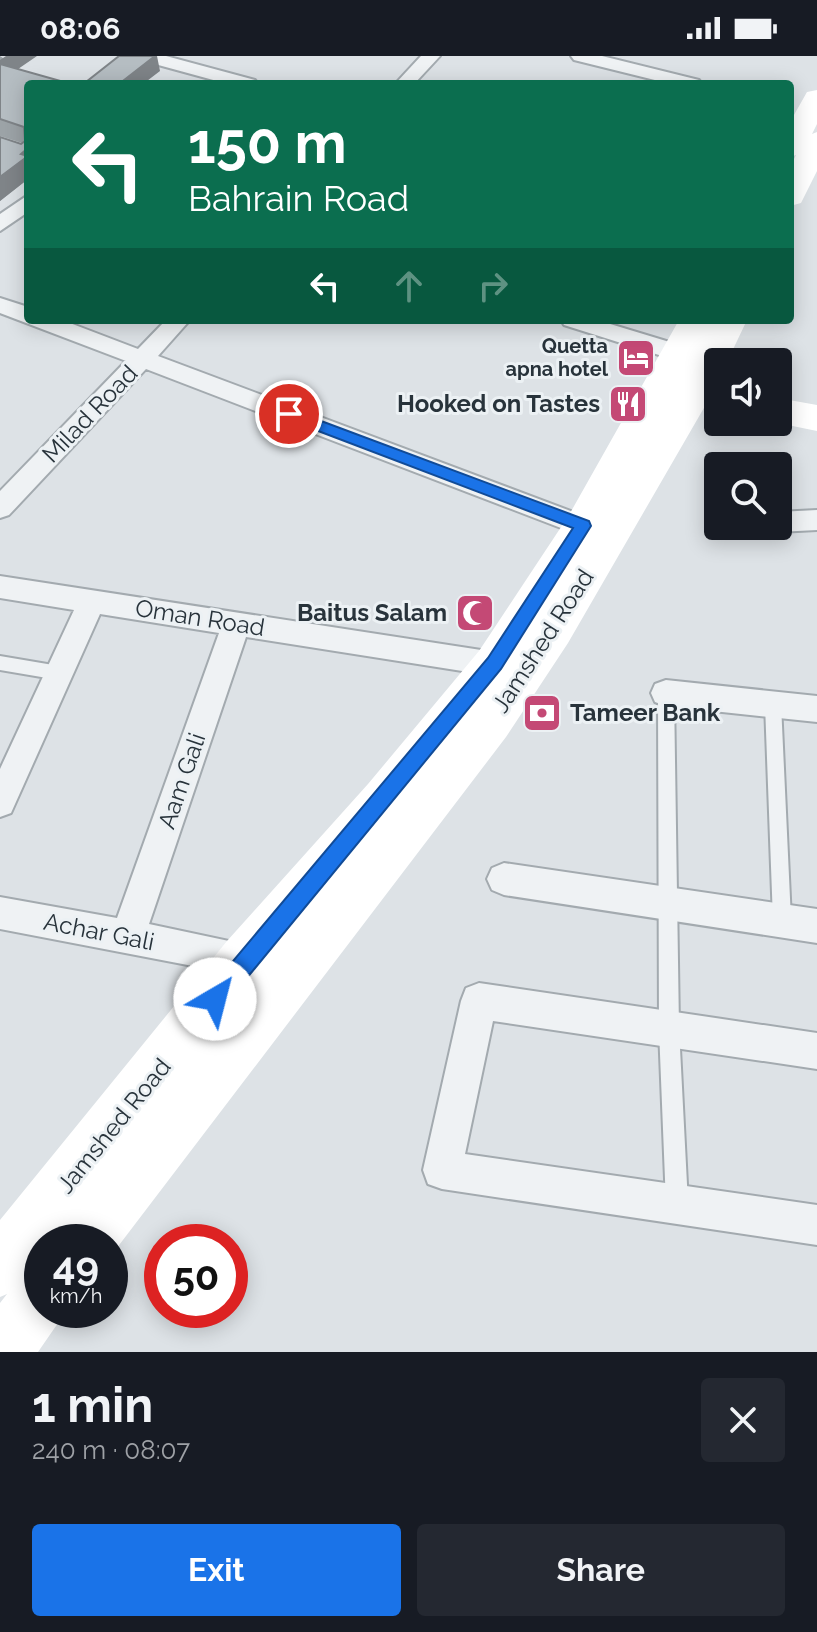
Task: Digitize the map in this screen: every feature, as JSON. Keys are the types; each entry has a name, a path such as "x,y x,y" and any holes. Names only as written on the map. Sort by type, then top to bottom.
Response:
{"main road":[{"path":"794,141 808,115"},
{"path":"794,179 808,115"},
{"name":"Jamshed Road","path":"99,1224 394,841 490,723 553,631 693,377 696,324"},
{"name":"Jamshed Road","path":"0,1267 245,959 384,799 494,664 583,526 693,377 727,324"},
{"path":"792,402 816,415"},
{"path":"792,412 816,415"},
{"path":"0,1352 24,1321"}],"street":[{"path":"146,56 188,61 238,80"},
{"path":"408,80 431,56"},
{"path":"580,56 677,80"},
{"path":"162,80 188,61"},
{"path":"0,225 24,204"},
{"path":"0,305 24,314"},
{"path":"51,324 583,526"},
{"name":"Milad Road","path":"0,508 175,324"},
{"path":"580,324 693,377"},
{"path":"792,521 817,520"},
{"name":"Oman Road","path":"0,587 494,664"},
{"path":"0,803 8,768 59,673 92,601"},
{"name":"Aam Gali","path":"127,938 236,624"},
{"path":"666,693 817,709"},
{"path":"504,879 817,926"},
{"name":"Achar Gali","path":"0,913 245,959"},
{"path":"817,1051 479,1001 442,1170 817,1225"}],"lane":[{"path":"0,663 59,673"},
{"path":"666,693 669,1029 677,1204"},
{"path":"773,704 782,920"}],"building":[{"path":"119,56 155,56 124,80 89,80"},
{"path":"0,64 57,80 24,80 24,127 0,119"},
{"path":"0,137 21,144 24,142 21,154 24,159 0,177"}],"place":[{"name":"Quetta apna hotel","path":"636,358"},
{"name":"Hooked on Tastes","path":"628,404"},
{"name":"Baitus Salam","path":"475,613"},
{"name":"Tameer Bank","path":"542,713"}],"route":[{"path":"215,999 245,959 384,799 494,664 583,526 289,414"}]}
